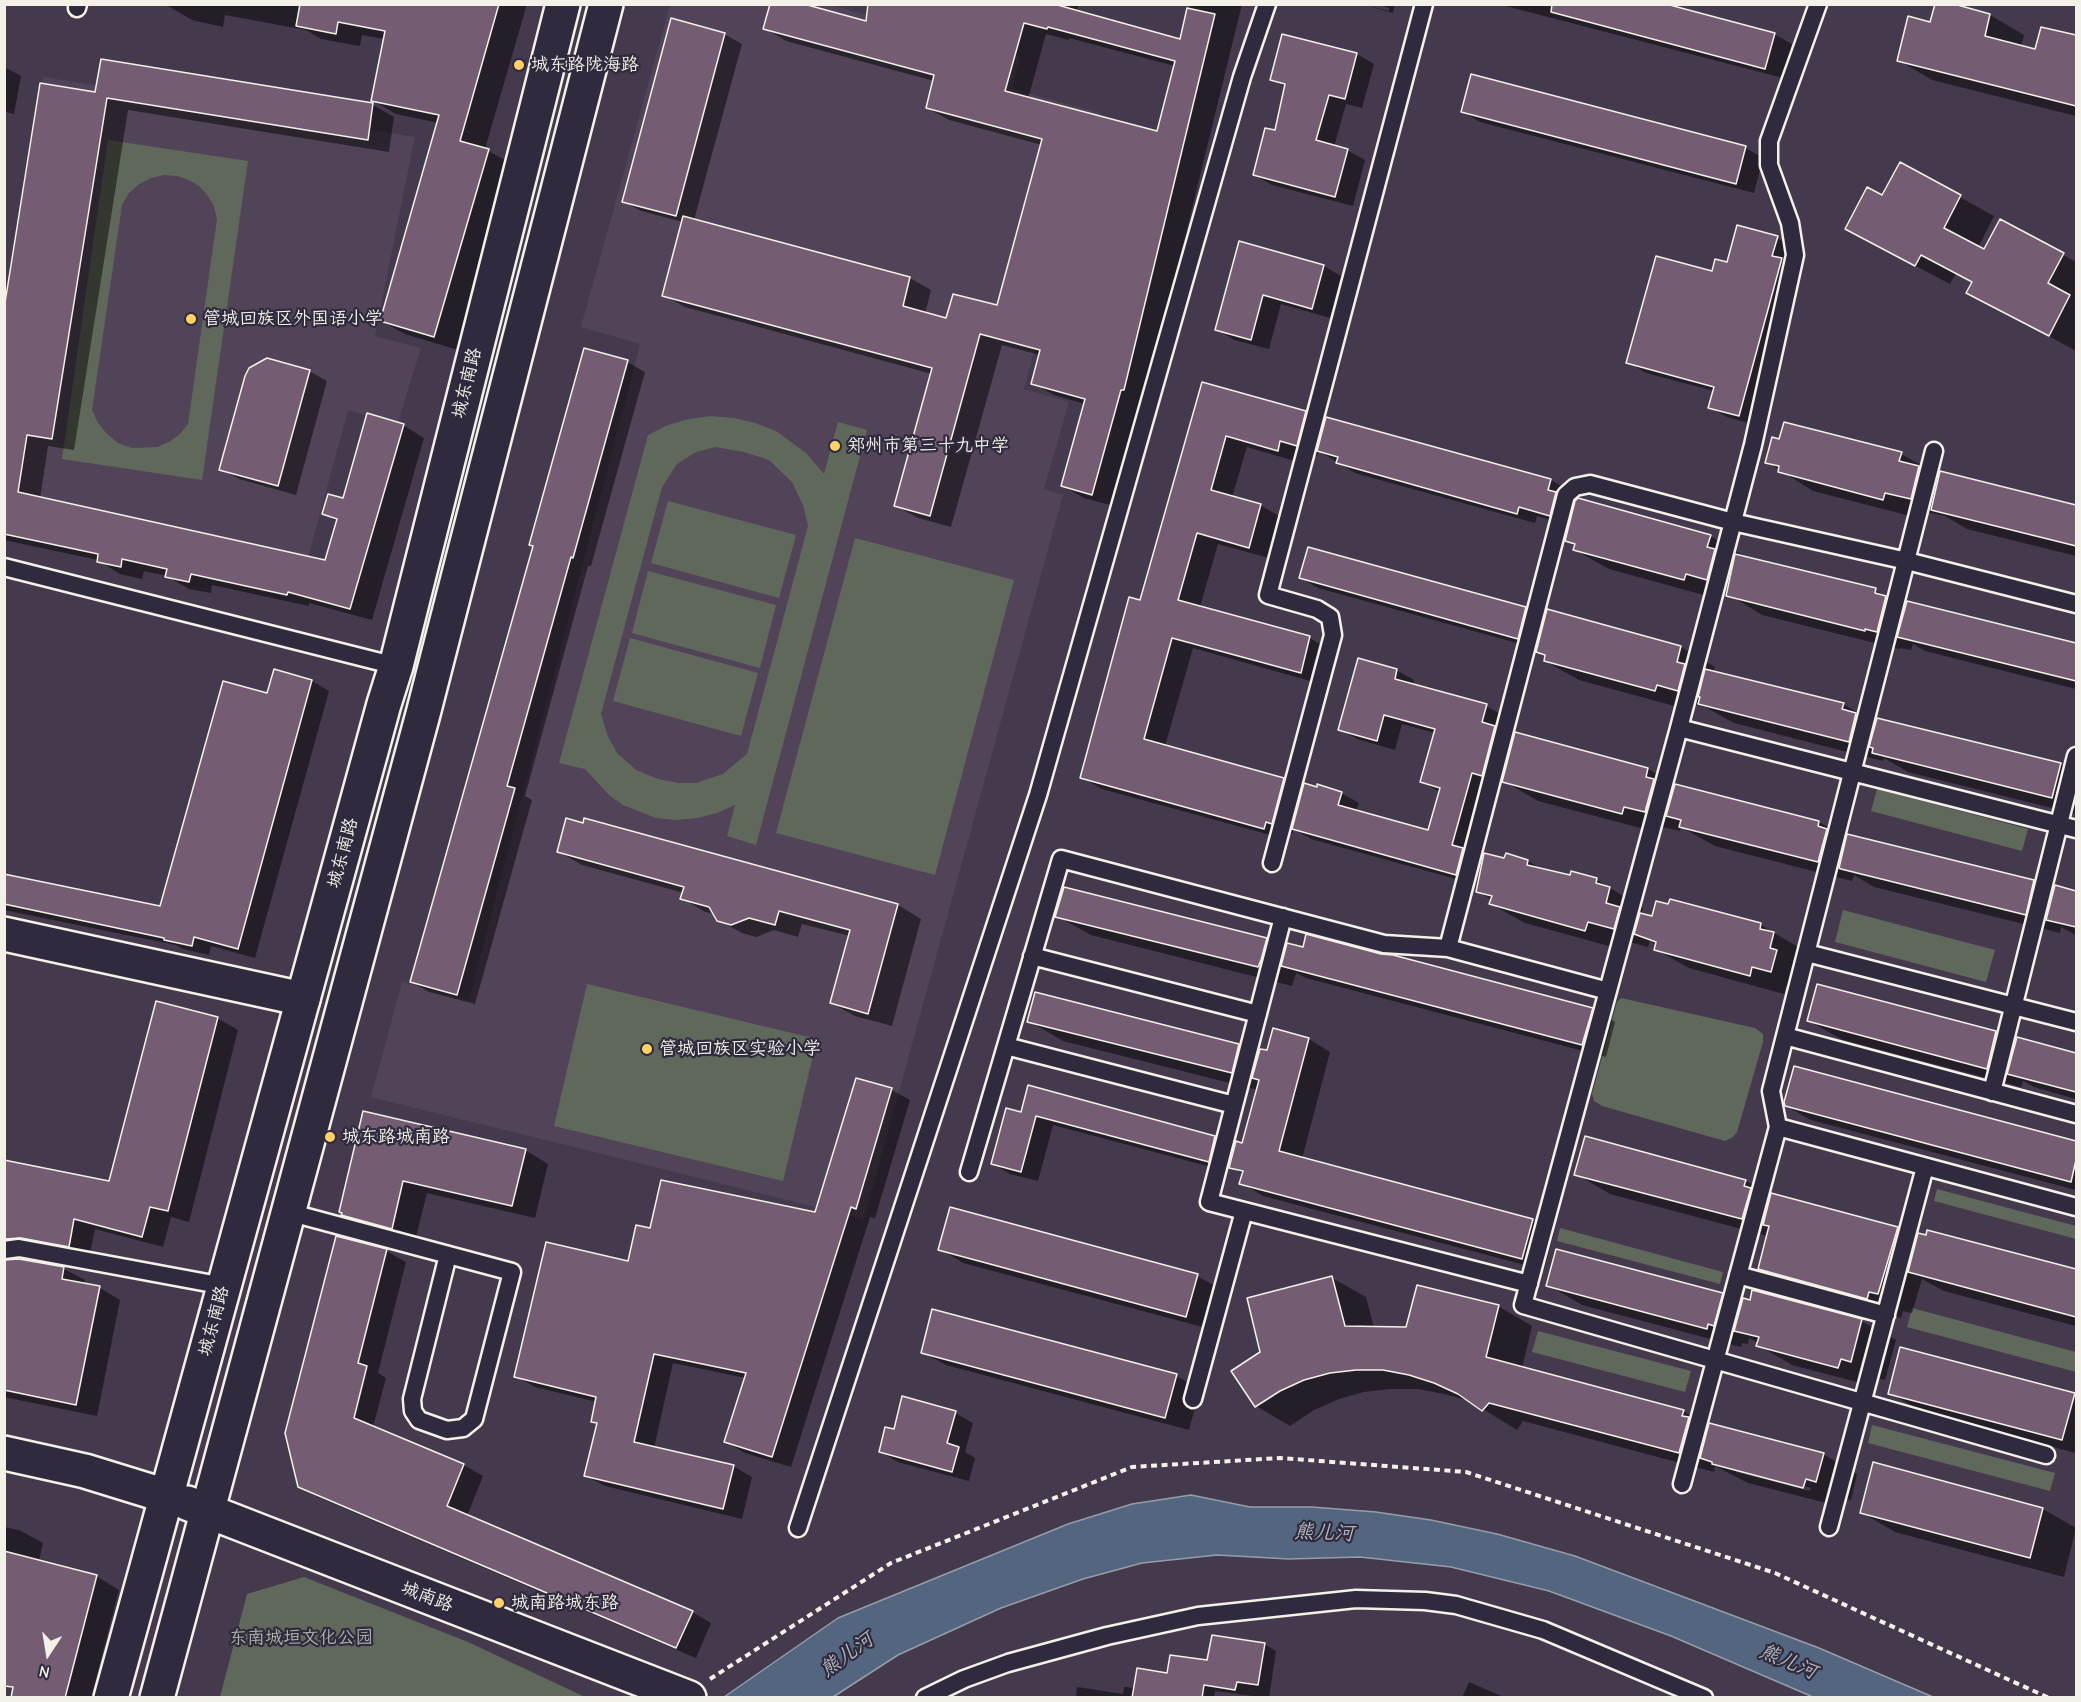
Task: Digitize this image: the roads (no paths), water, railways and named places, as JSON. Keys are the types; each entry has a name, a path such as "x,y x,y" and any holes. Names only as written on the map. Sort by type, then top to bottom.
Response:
{"main road":[{"name":"城东南路","path":"111,1698 396,666 563,4"},
{"path":"157,1698 423,714 606,4"},
{"path":"4,934 303,999"},
{"name":"城南路","path":"4,1454 85,1471 166,1496 686,1697"}],"lane":[{"path":"798,1528 1038,795 1242,77 1267,4"},
{"path":"1272,862 1333,635 1330,617 1317,609 1268,595 1424,4"},
{"path":"1818,4 1769,141 1769,165 1790,223 1796,255 1733,522 1523,1305 2046,1455"},
{"path":"1682,1484 1778,1127 1771,1091 1934,451"},
{"path":"1448,948 1566,495 1575,487 1590,484 1733,522 1907,561 2076,604"},
{"path":"4,567 396,666"},
{"path":"1679,728 2076,829"},
{"path":"1992,1092 2076,756"},
{"path":"969,1172 1061,859 1384,944 1448,948 1608,991"},
{"path":"1283,917 1209,1202 1529,1284"},
{"path":"1807,953 2076,1022"},
{"path":"1032,956 1258,1014"},
{"path":"1785,1036 2076,1114"},
{"path":"1006,1046 1234,1105"},
{"path":"1778,1127 2076,1208"},
{"path":"1829,1527 1926,1167"},
{"path":"1192,1399 1244,1211"},
{"path":"288,1212 512,1272 474,1419 464,1428 447,1430 419,1420 413,1411 412,1399 448,1255"},
{"path":"4,1250 19,1248 224,1286"},
{"path":"1738,1275 1886,1315"},
{"path":"925,1698 1008,1663 1107,1636 1198,1616 1356,1599 1425,1601 1456,1605 1543,1630 1704,1698"}],"water":[{"name":"熊儿河","path":"1191,1495 1250,1507 1312,1507 1376,1512 1431,1520 1497,1534 1575,1556 1819,1648 1933,1697 1813,1697 1671,1636 1549,1591 1451,1567 1360,1557 1289,1559 1217,1555 1142,1563 1083,1579 1001,1608 898,1655 833,1697 724,1697 838,1618 1068,1524 1132,1504"}],"place":[{"name":"城东路陇海路","path":"519,65"},
{"name":"管城回族区外国语小学","path":"191,319"},
{"name":"郑州市第三十九中学","path":"835,446"},
{"name":"管城回族区实验小学","path":"647,1049"},
{"name":"城东路城南路","path":"330,1137"},
{"name":"城南路城东路","path":"499,1603"}],"park label":[{"name":"东南城垣文化公园","path":"301,1638"}]}
